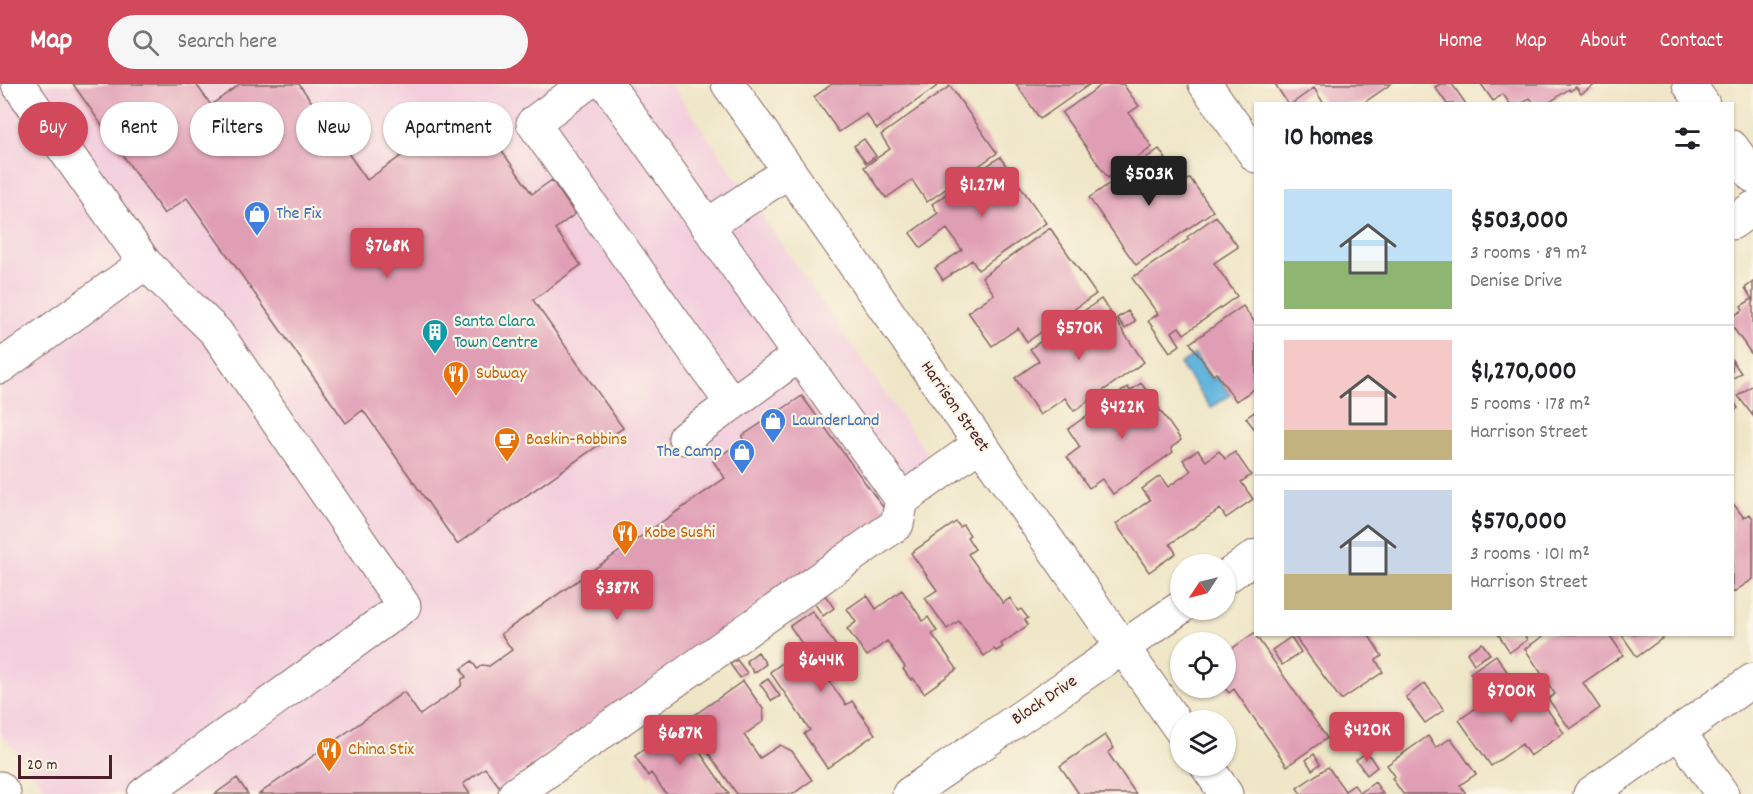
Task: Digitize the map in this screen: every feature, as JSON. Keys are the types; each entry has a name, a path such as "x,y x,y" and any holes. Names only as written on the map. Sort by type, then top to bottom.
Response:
{"street":[{"path":"18,84 145,263 216,332 404,606 144,794"},
{"path":"586,84 533,123 732,404"},
{"path":"607,84 902,500"},
{"name":"Harrison Street","path":"728,84 1170,715"},
{"path":"1205,84 1254,153"},
{"path":"1689,84 1702,102"},
{"path":"1734,150 1753,176"},
{"path":"708,225 789,171"},
{"path":"1734,222 1753,208"},
{"path":"0,367 145,263"},
{"path":"685,438 800,355"},
{"path":"516,794 897,524 902,500 980,444"},
{"path":"1236,570 1254,557"},
{"name":"Block Drive","path":"909,794 1170,615"},
{"path":"1590,794 1753,680"},
{"path":"1678,732 1722,794"},
{"path":"1214,776 1226,794"},
{"path":"0,788 4,794"}],"shaded area":[{"name":"Santa Clara Town Centre","path":"0,84 671,84 944,478 494,794 50,794 0,732"}],"water":[{"path":"1195,354 1212,380 1217,377 1230,395 1211,408 1180,364"}],"building":[{"name":"Santa Clara Town Centre","path":"73,84 196,84 209,102 190,102 190,156 284,156 284,102 215,102 240,84 299,84 312,102 296,102 296,156 350,156 367,180 401,156 505,156 532,194 552,180 575,214 555,229 581,265 533,300 623,428 457,544 363,410 346,423 187,198 164,214 123,156 178,156 178,102 100,102 100,123 88,102 86,102"},
{"path":"832,84 940,84 877,129 866,114 839,132 814,97"},
{"path":"1016,84 1090,84 1040,119"},
{"path":"1103,84 1123,84 1139,106 1129,113 1152,147 1108,178 1062,113"},
{"path":"1275,84 1391,84 1365,102 1323,102 1314,88 1294,102 1287,102"},
{"path":"1440,84 1452,84 1465,102 1446,102 1435,87"},
{"path":"1481,84 1596,84 1581,94 1576,87 1570,91 1569,89 1550,102 1533,102 1530,98 1525,102 1509,102 1503,94 1493,101"},
{"path":"950,86 997,153 927,202 912,180 886,198 864,167 890,149 881,135"},
{"path":"864,139 876,156 866,163 854,146"},
{"path":"1159,149 1177,175 1163,184 1169,193 1190,178 1213,211 1136,265 1089,198"},
{"path":"1000,157 1046,223 978,270 972,260 943,280 935,268 962,250 947,229 921,248 910,233 938,213 932,204"},
{"path":"1216,216 1238,247 1214,263 1237,296 1184,334 1179,327 1172,332 1180,345 1170,352 1148,321 1158,314 1132,278 1189,239 1187,237"},
{"path":"1050,228 1096,294 1027,342 1018,328 992,346 968,312 994,294 982,277"},
{"path":"1753,282 1753,356 1734,329 1734,316 1743,310 1741,306 1752,299 1745,288"},
{"path":"1101,299 1144,362 1074,411 1065,398 1040,415 1015,378 1039,361 1030,349"},
{"path":"1243,306 1254,321 1254,389 1236,401 1216,373 1213,375 1190,343"},
{"path":"1128,311 1135,321 1125,329 1117,318"},
{"path":"1734,363 1741,373 1734,378"},
{"path":"1141,383 1181,440 1171,448 1173,452 1113,494 1102,479 1089,488 1067,457 1080,447 1068,429 1128,387 1130,391"},
{"path":"1753,385 1753,416 1738,396"},
{"path":"802,396 888,514 499,786 485,768 463,784 470,794 259,794 404,692 420,715 461,686 462,679 466,677 461,669 472,661 477,669 482,665 489,666 512,650 501,634 725,478 713,461 743,440 742,436"},
{"path":"1254,412 1254,428 1246,418"},
{"path":"1198,450 1206,461 1219,451 1225,459 1235,452 1251,475 1241,482 1253,499 1226,518 1220,509 1170,544 1176,553 1170,554 1170,557 1149,572 1116,524 1150,500 1142,489 1160,476 1168,487 1191,471 1183,460"},
{"path":"1734,505 1744,518 1750,514 1753,519 1753,579 1734,592"},
{"path":"956,522 960,527 963,525 970,535 967,537 975,549 968,554 1003,603 1010,598 1018,611 1021,609 1028,618 1025,620 1028,625 1001,644 1003,647 996,651 994,649 984,656 959,621 947,629 925,598 937,590 911,553"},
{"path":"902,590 923,621 928,617 937,631 932,634 957,669 924,693 903,669 905,667 887,641 867,656 847,629 856,622 847,609 867,595 876,609"},
{"path":"825,595 834,608 823,616 814,603"},
{"path":"812,611 850,666 829,681 846,705 852,701 875,734 827,768 804,734 810,730 770,672 804,647 790,626"},
{"path":"1254,633 1327,738 1287,766 1236,692 1236,646"},
{"path":"1369,636 1382,656 1376,660 1383,672 1341,700 1295,637"},
{"path":"1499,636 1525,636 1527,640 1510,652"},
{"path":"1543,636 1610,636 1623,655 1583,683 1600,708 1570,729 1548,699 1555,694 1525,649"},
{"path":"1622,636 1665,636 1637,657"},
{"path":"1291,637 1301,652 1282,665 1272,650"},
{"path":"1482,643 1490,654 1474,664 1467,653"},
{"path":"758,652 766,664 754,673 746,661"},
{"path":"1496,655 1512,679 1486,697 1470,673"},
{"path":"737,660 747,673 740,678 730,664"},
{"path":"768,679 780,696 772,701 760,684"},
{"path":"1518,679 1530,696 1535,692 1564,733 1530,756 1522,744 1491,766 1459,720"},
{"path":"743,681 763,709 764,721 744,735 760,758 780,745 792,751 812,780 793,794 737,794 686,721"},
{"path":"1425,683 1444,710 1425,723 1406,697"},
{"path":"680,724 729,794 666,794 651,773 648,776 635,756"},
{"path":"1105,735 1114,748 1108,753 1136,794 1079,794 1060,766"},
{"path":"1428,736 1436,748 1451,738 1476,774 1460,785 1466,794 1403,794 1392,778 1395,776 1387,765"},
{"path":"1367,752 1377,767 1367,775 1356,760"},
{"path":"1314,754 1320,764 1312,770 1306,760"},
{"path":"1328,767 1345,791 1354,785 1360,793 1375,782 1383,794 1301,794 1297,788"},
{"path":"237,778 248,794 215,794"}],"place":[{"name":"The Fix","path":"257,237"},
{"name":"Santa Clara Town Centre","path":"435,355"},
{"name":"Subway","path":"456,397"},
{"name":"LaunderLand","path":"773,444"},
{"name":"Baskin-Robbins","path":"507,463"},
{"name":"The Camp","path":"742,475"},
{"name":"Kobe Sushi","path":"625,556"},
{"name":"China Stix","path":"329,773"}]}
